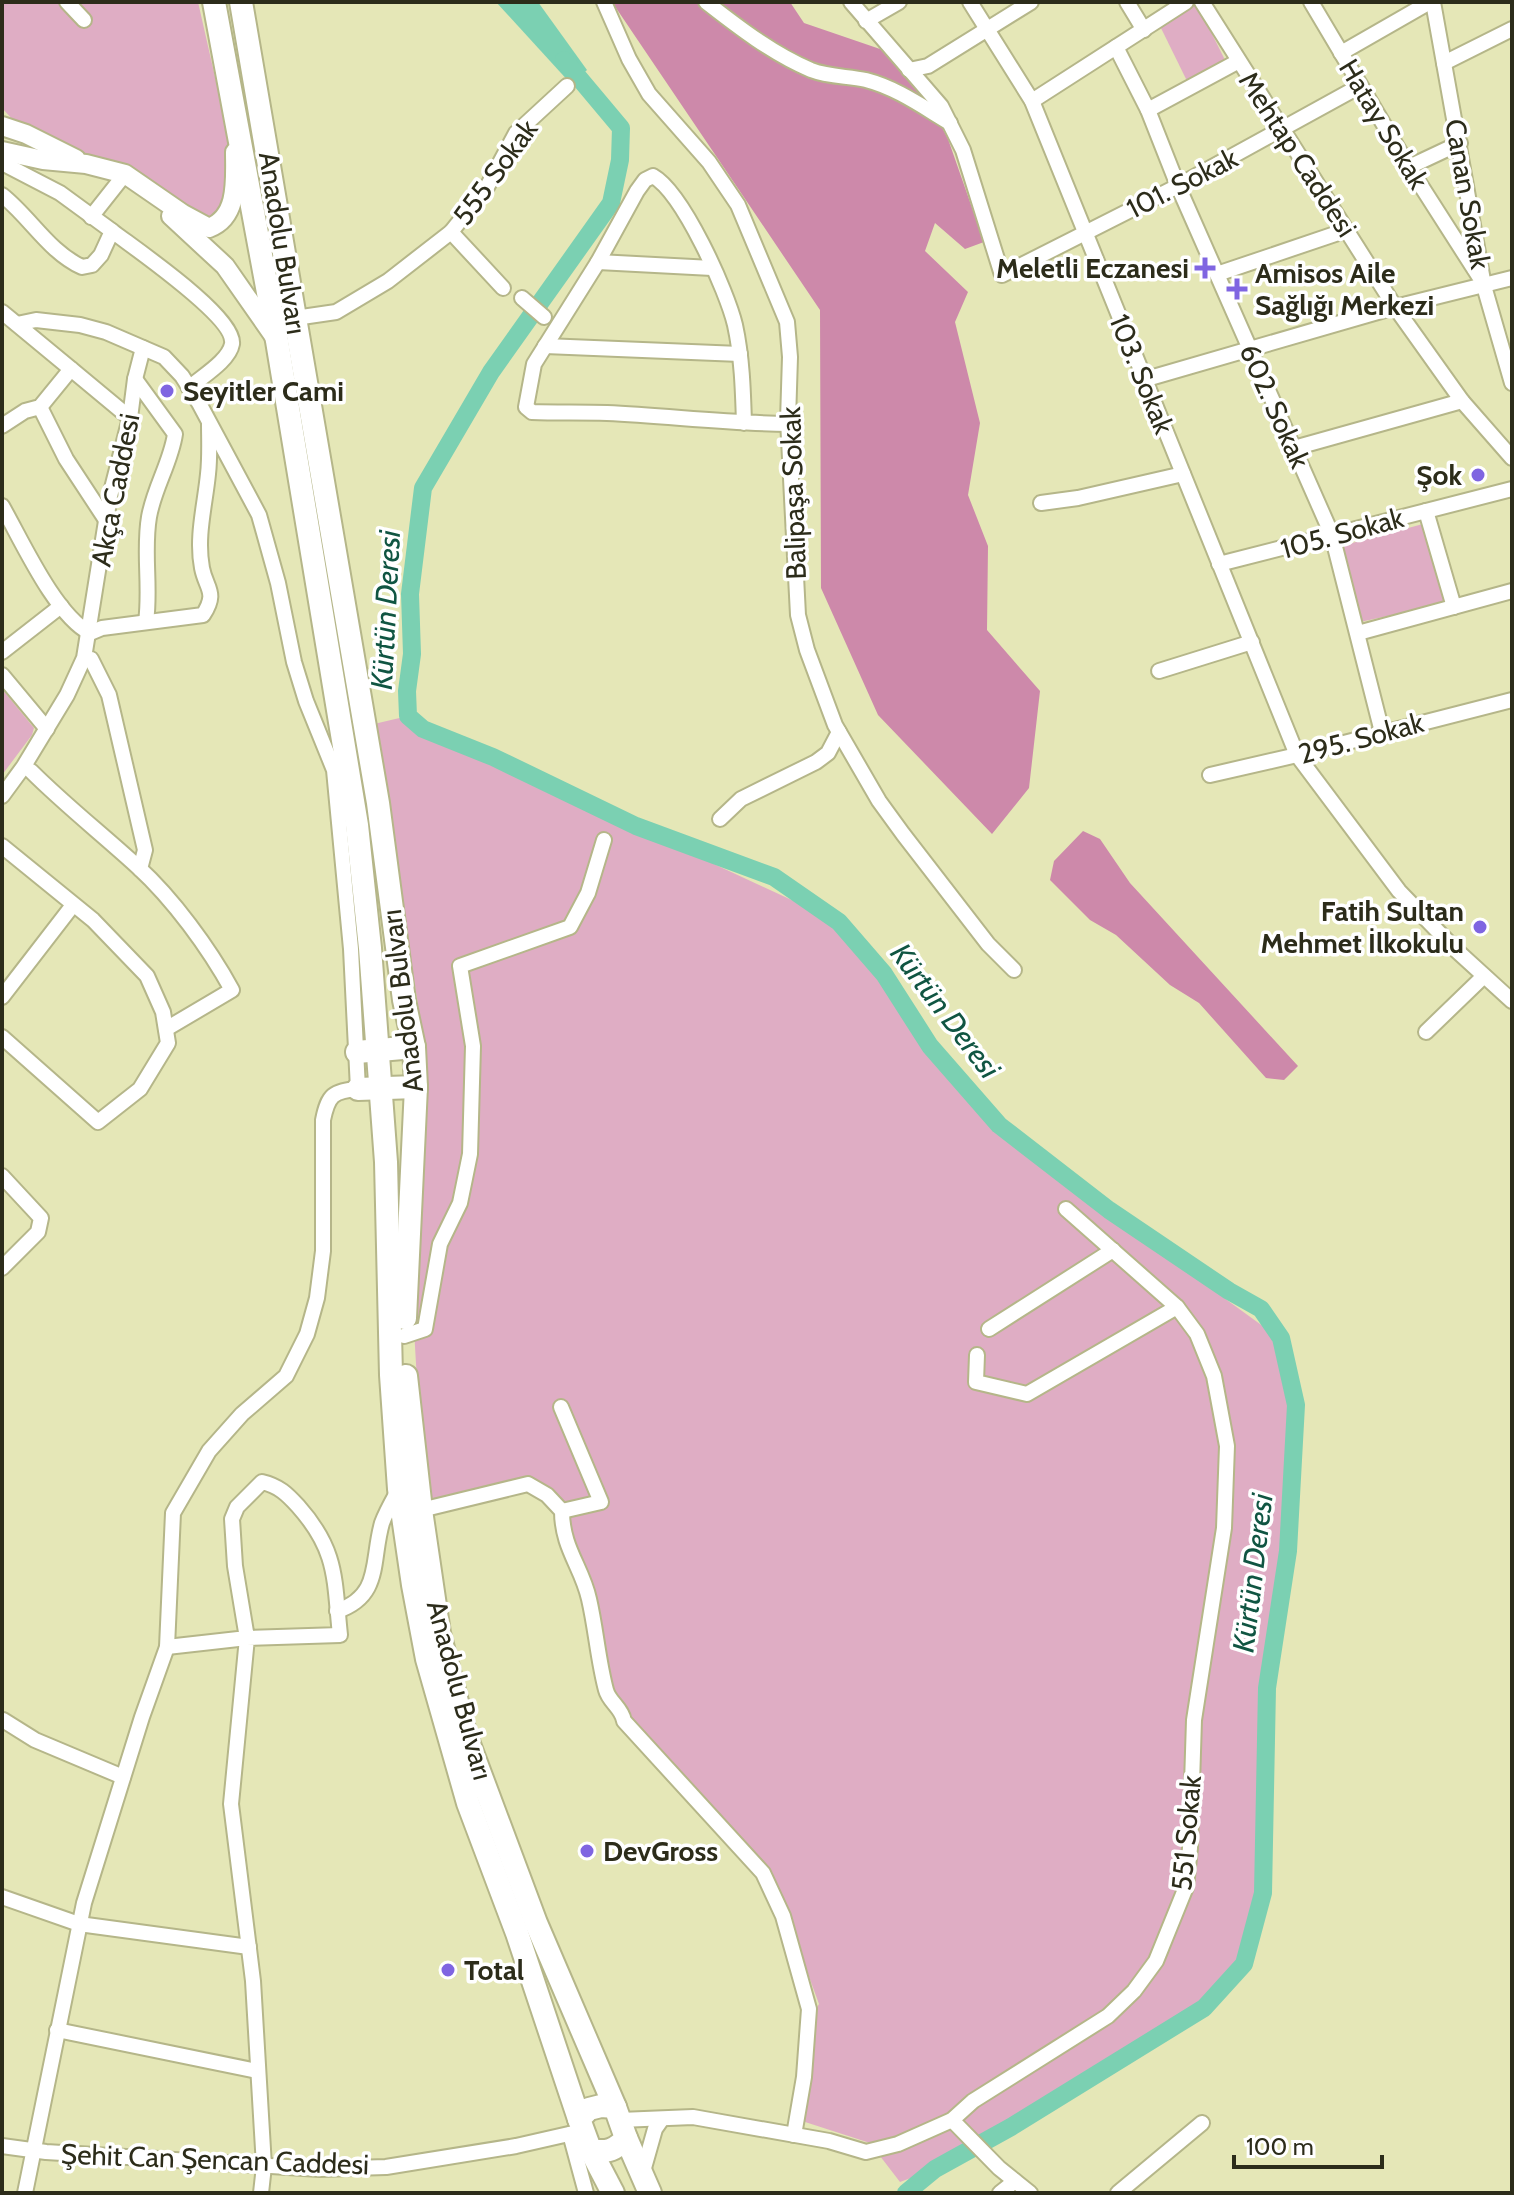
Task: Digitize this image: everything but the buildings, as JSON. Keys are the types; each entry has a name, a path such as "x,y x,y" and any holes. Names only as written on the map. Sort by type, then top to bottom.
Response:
{"highway":[{"path":"203,2 222,54"},
{"path":"214,2 222,54"},
{"name":"Anadolu Bulvarı","path":"241,7 378,803 404,1000 414,1047 416,1087 404,1336 412,1435 439,1633 466,1736 536,1923 646,2184"},
{"name":"Anadolu Bulvarı","path":"222,54 277,341 357,825 370,948 369,1089 388,1192 391,1375 399,1489 427,1659 468,1803 517,1933 580,2133 613,2193"},
{"path":"367,1052 414,1047"},
{"path":"369,1089 416,1087"},
{"path":"601,2106 620,2122 613,2149 605,2152 580,2133 589,2109 601,2106"}],"main road":[{"path":"2,151 43,160 86,164 125,174 209,228 224,221 235,187 234,118"},
{"path":"2,126 26,134 86,164"},
{"path":"125,174 225,266 277,341"}],"street":[{"path":"67,2 84,20"},
{"name":"Balipaşa Sokak","path":"604,2 624,49 649,94 709,162 738,205 787,322 790,357 788,424 798,615 807,650 839,732 879,801 903,834 988,944 1014,970"},
{"path":"706,2 730,22 814,71 864,79 889,87 950,123"},
{"path":"851,2 931,91 950,123"},
{"path":"866,21 899,2"},
{"name":"103. Sokak","path":"970,2 1032,101 1297,755 1399,891 1512,1001"},
{"path":"909,70 928,66 1031,2"},
{"path":"1127,2 1144,30"},
{"path":"1032,101 1186,2"},
{"name":"Mehtap Caddesi","path":"1202,2 1237,62 1395,307 1462,401 1512,458"},
{"name":"Hatay Sokak","path":"1311,2 1484,286"},
{"path":"1341,53 1431,2"},
{"name":"Canan Sokak","path":"1431,2 1460,143 1484,286 1512,383"},
{"path":"1444,63 1512,29"},
{"name":"602. Sokak","path":"1116,47 1148,110 1249,350 1332,535 1382,732"},
{"path":"1148,110 1237,62"},
{"name":"555 Sokak","path":"295,318 336,312 388,281 451,232 487,187 516,133 567,86"},
{"name":"101. Sokak","path":"950,123 963,150 1002,275 1178,186 1360,86"},
{"path":"1409,167 1460,143"},
{"path":"2,163 60,193 186,285 229,333 232,347 226,356 189,388"},
{"path":"91,217 125,174"},
{"path":"744,423 740,354 734,320 692,223 675,196 653,176 645,180 637,191 598,262 534,364 526,407 532,412 607,413 744,423 788,424"},
{"path":"2,195 54,247 82,267 92,265 101,255 112,231"},
{"path":"1217,274 1347,230"},
{"path":"451,232 503,288"},
{"path":"598,262 712,268"},
{"path":"1143,380 1395,307 1512,278"},
{"path":"522,298 544,317"},
{"path":"2,312 130,418"},
{"path":"17,324 36,320 80,325 106,332 164,357 189,388 209,421 259,515 278,583 294,662 334,770 351,949 367,1052"},
{"path":"545,346 740,354"},
{"name":"Akça Caddesi","path":"27,769 84,658 106,520 143,348"},
{"path":"2,426 25,411 40,407 71,369"},
{"path":"135,379 175,434 173,448 149,514 146,546 150,594 146,622"},
{"path":"1294,448 1462,401"},
{"path":"40,407 66,459 106,520"},
{"path":"2,506 61,606 77,627 90,633 102,628 203,615 211,597 209,582 202,570 201,530 209,473 209,421"},
{"path":"1041,503 1078,498 1183,474"},
{"name":"105. Sokak","path":"1219,564 1512,489"},
{"path":"1426,511 1454,607"},
{"path":"1358,633 1512,591"},
{"path":"2,652 61,606"},
{"name":"Akça Caddesi","path":"2,810 76,699 91,659 90,633"},
{"path":"1159,671 1252,642"},
{"path":"91,659 109,695 145,850 140,869"},
{"path":"2,675 47,729"},
{"name":"295. Sokak","path":"1210,775 1512,700"},
{"path":"720,819 741,799 816,762 828,753 839,732"},
{"path":"2,796 27,769 140,869 220,968 232,990 166,1029"},
{"path":"404,1336 425,1329 440,1244 460,1203 470,1154 473,1046 460,966 570,927 588,893 604,840"},
{"path":"2,846 120,946 147,976 163,1012 168,1043 140,1089 98,1122 2,1037"},
{"path":"2,997 73,905"},
{"path":"1426,1032 1484,976"},
{"path":"25,2193 79,1924 123,1777 167,1647 173,1513 209,1451 242,1414 286,1376 307,1334 317,1298 323,1251 323,1120 327,1101 333,1094 369,1089"},
{"path":"2,1176 41,1218 38,1232 2,1268"},
{"name":"551 Sokak","path":"620,2122 693,2117 866,2152 898,2144 952,2120 973,2101 1108,2016 1134,1991 1156,1961 1186,1887 1194,1720 1224,1528 1227,1446 1214,1376 1197,1334 1177,1307 1066,1209"},
{"path":"989,1329 1113,1250"},
{"path":"977,1355 976,1382 1027,1394 1177,1307"},
{"path":"561,1407 601,1502 562,1511"},
{"path":"167,1647 247,1638 340,1635 330,1554 320,1534 285,1492 262,1482 237,1507 232,1519 235,1566 247,1638 231,1804 249,1947 264,2166 261,2193"},
{"path":"421,1510 528,1484 547,1495 562,1511 562,1525 572,1559 589,1595 606,1694 623,1714 624,1721 763,1873 783,1916 809,2009 804,2077 794,2135"},
{"path":"337,1611 354,1606 369,1589 382,1522 399,1489"},
{"path":"3,1720 35,1740 123,1777"},
{"path":"2,1897 79,1924 249,1947"},
{"path":"57,2030 257,2071"},
{"path":"646,2184 655,2129 662,2119"},
{"path":"952,2120 999,2168 1030,2193"},
{"path":"1118,2193 1202,2123"},
{"path":"580,2133 586,2193"},
{"name":"Şehit Can Şencan Caddesi","path":"2,2146 320,2169 386,2167 580,2133"},
{"path":"1000,2193 1015,2181"}],"shaded area":[{"path":"2,2 198,2 235,165 224,221 200,225 145,181 105,159 76,159 26,134 2,108"},
{"path":"496,2 538,2 587,70 571,84"},
{"path":"612,2 790,2 804,23 880,49 929,102 948,139 984,242 965,249 935,223 925,251 968,292 955,322 980,423 968,495 988,546 987,630 1040,691 1029,788 992,834 878,715 821,588 820,310"},
{"path":"1196,2 1225,60 1188,83 1159,24"},
{"path":"1423,524 1446,597 1443,604 1360,622 1341,546"},
{"path":"2,689 34,728 2,775"},
{"path":"408,716 423,729 839,922 930,1046 999,1125 1063,1181 1275,1335 1296,1405 1267,1688 1263,1893 1244,1964 1204,2008 935,2169 900,2182 870,2143 802,2121 798,2061 804,2035 819,2004 771,1873 610,1693 558,1500 529,1481 424,1503 414,1329 427,1062 374,724"},
{"path":"1083,831 1100,839 1130,883 1298,1066 1284,1080 1266,1078 1199,1003 1170,985 1116,935 1090,920 1050,880 1054,861"}],"waterway":[{"name":"Kürtün Deresi","path":"564,60 621,128 620,160 611,203 491,372 423,488 410,594 412,654 407,691 408,716 423,729 493,757 636,826 774,877 839,922 884,974 930,1046 999,1125 1109,1210 1261,1309 1281,1338 1296,1405 1288,1551 1267,1688 1263,1893 1244,1964 1204,2008 1011,2127 935,2169 906,2193"}],"place":[{"name":"Meletli Eczanesi","path":"1205,268"},
{"name":"Amisos Aile Sağlığı Merkezi","path":"1237,289"},
{"name":"Seyitler Cami","path":"167,391"},
{"name":"Şok","path":"1478,475"},
{"name":"Fatih Sultan Mehmet İlkokulu","path":"1480,927"},
{"name":"DevGross","path":"587,1851"},
{"name":"Total","path":"448,1970"}]}
